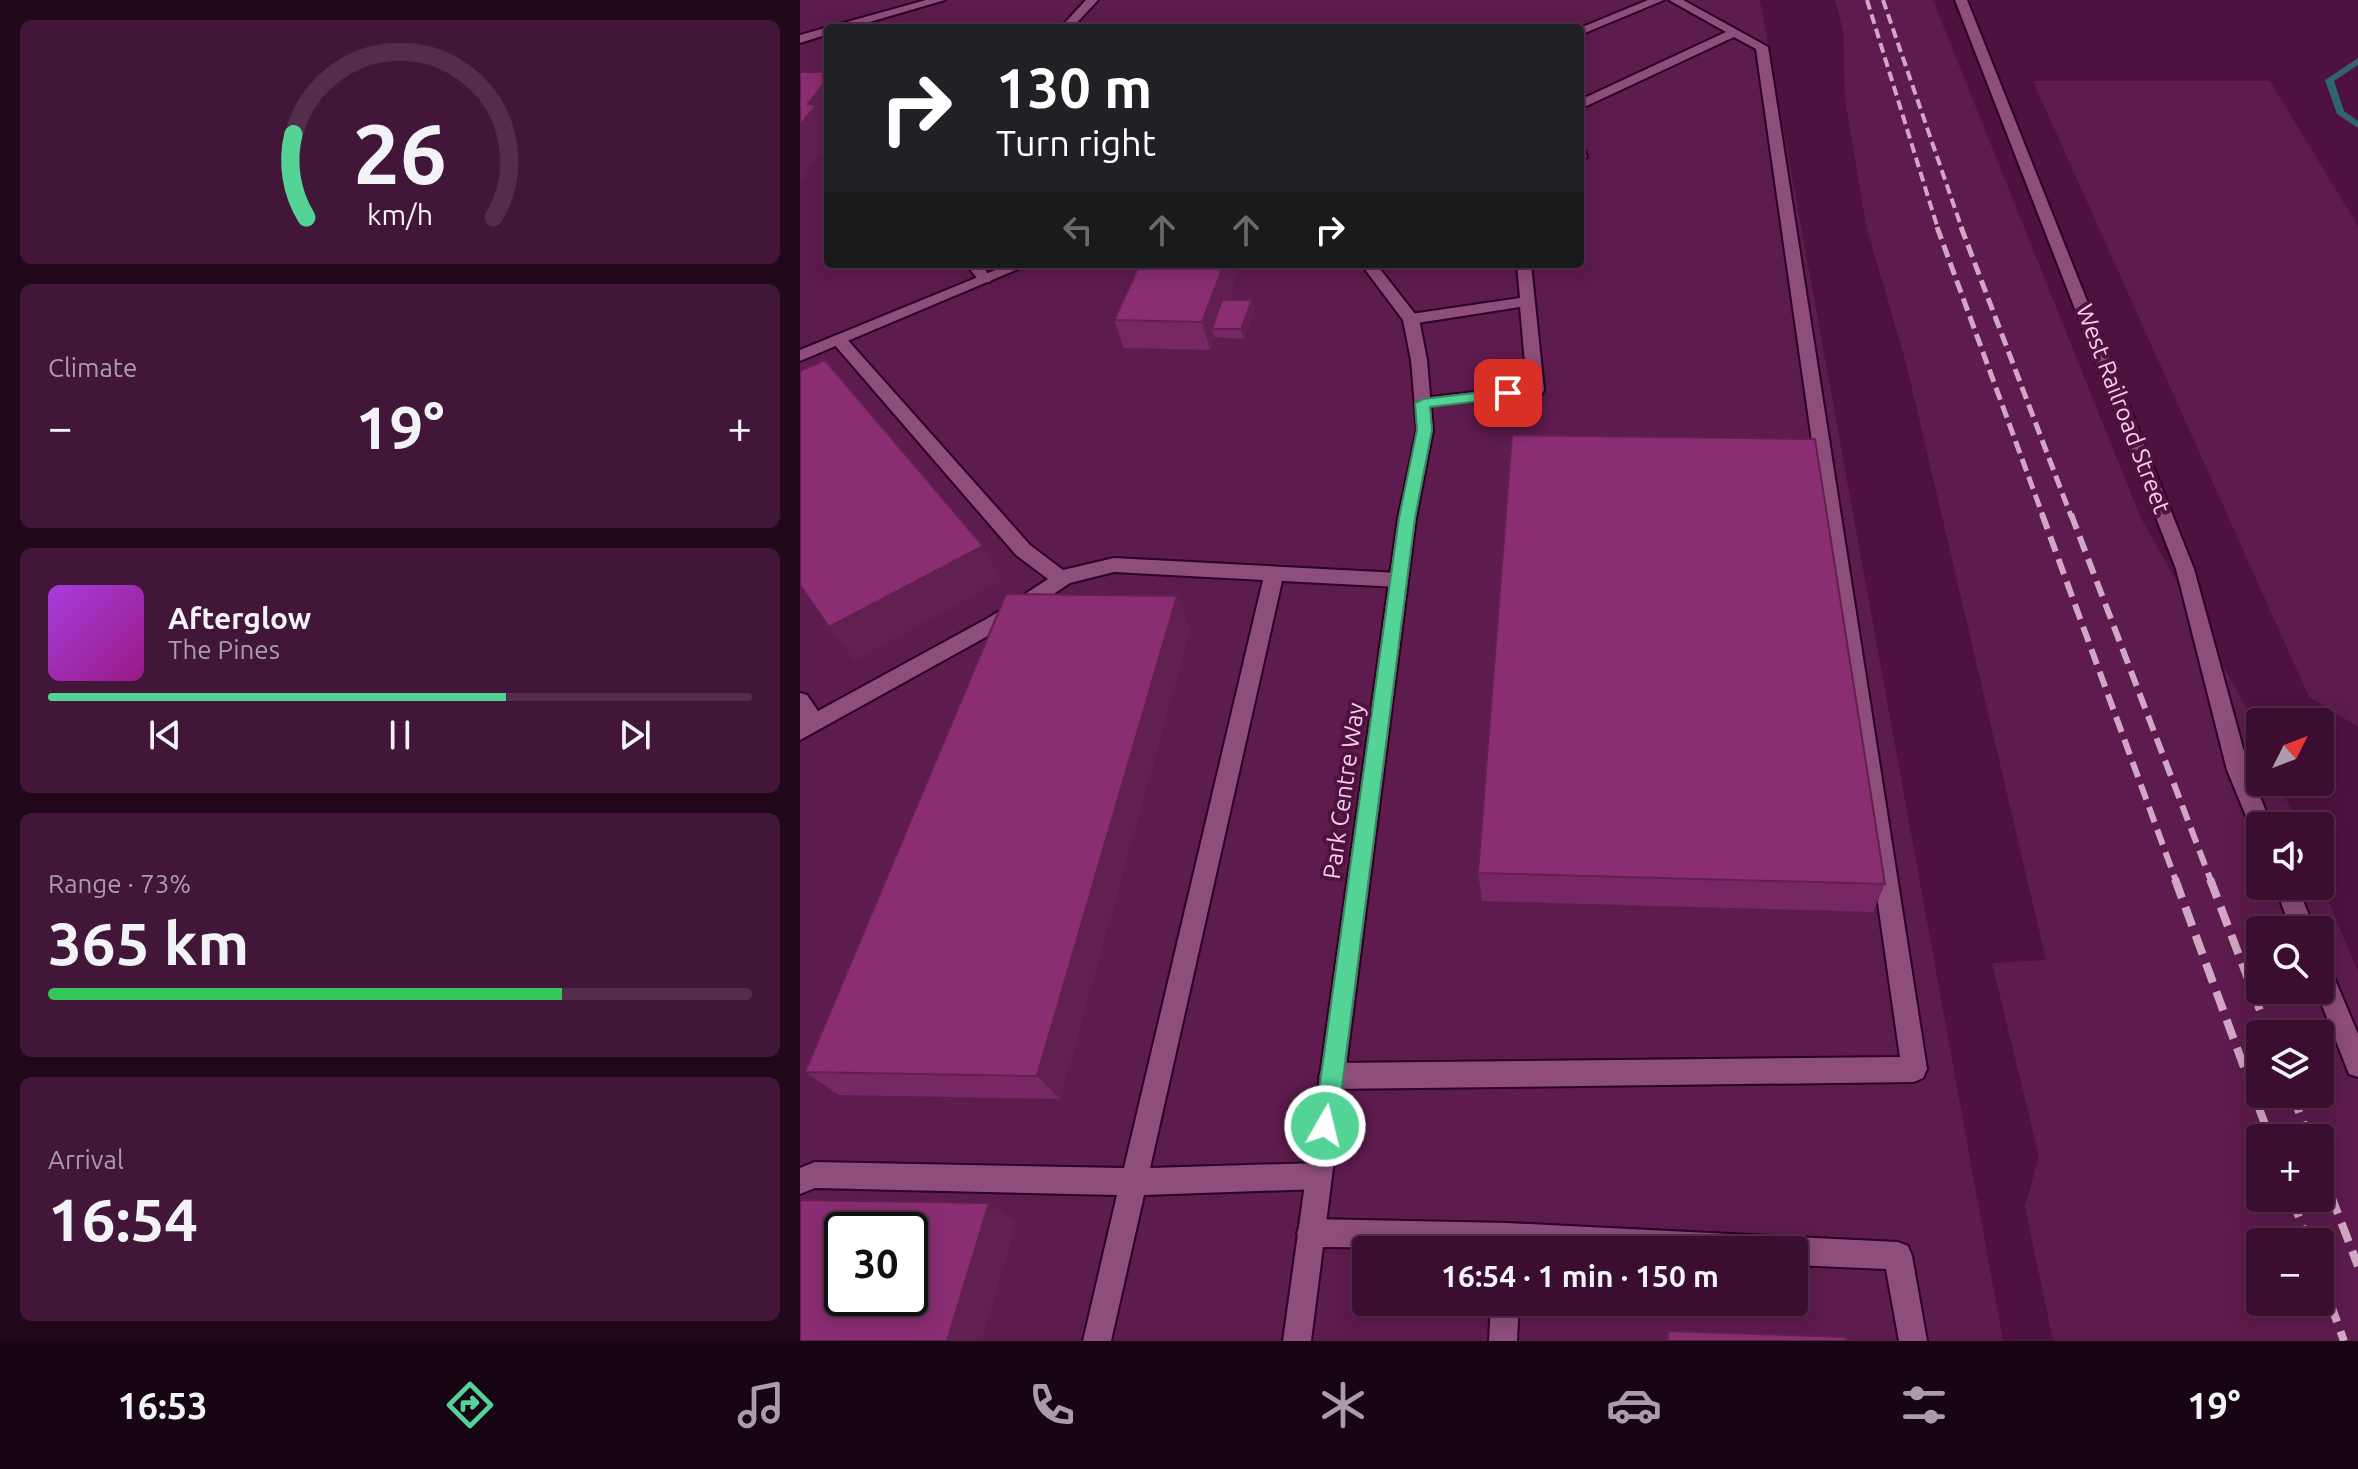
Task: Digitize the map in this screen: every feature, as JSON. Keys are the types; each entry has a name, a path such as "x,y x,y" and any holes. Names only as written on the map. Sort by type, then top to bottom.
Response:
{"street":[{"path":"851,24 939,0"},
{"path":"1070,24 1092,0"},
{"path":"1584,30 1658,0"},
{"path":"1332,1076 1914,1069 1762,47 1675,0"},
{"name":"West Railroad Street","path":"1961,0 2185,569 2238,770 2255,812"},
{"path":"800,39 824,31"},
{"path":"1584,103 1735,32"},
{"path":"976,268 985,279"},
{"path":"800,356 1013,268"},
{"name":"Park Centre Way","path":"1297,1341 1399,580 1425,430 1411,319 1371,268"},
{"path":"1423,403 1536,390 1524,268"},
{"path":"1411,319 1527,301"},
{"path":"839,340 1023,550 1061,579"},
{"path":"800,701 807,727 997,622 1061,579 1114,565 1399,580"},
{"path":"1097,1341 1274,573"},
{"path":"2333,1004 2358,1065"},
{"path":"800,1181 815,1175 1134,1182 1318,1176"},
{"path":"1311,1233 1370,1236"},
{"path":"1808,1252 1898,1256 1913,1341"},
{"path":"1503,1341 1504,1316"}],"shaded area":[{"path":"800,0 1760,0 2003,1341 800,1341"},
{"path":"1835,0 1933,0 2139,514 2246,708 2246,796 2285,796 2292,812 2246,812 2246,900 2328,900 2358,972 2358,1341 2053,1341 2025,1206 2039,1157 1992,963 2046,960 1906,363 1867,229 1845,98 1843,30"},
{"path":"2033,81 2270,81 2358,226 2358,727 2334,712 2334,708 2327,708 2309,697"}],"building":[{"path":"800,72 824,72 824,83 808,104 816,105 800,125"},
{"path":"1138,268 1222,268 1202,322 1114,320"},
{"path":"1222,300 1252,300 1241,329 1212,329"},
{"path":"825,360 983,546 829,627 800,585 800,371"},
{"path":"1512,435 1815,439 1885,884 1478,873"},
{"path":"1006,594 1177,596 1037,1076 805,1072"},
{"path":"800,1200 989,1203 947,1341 800,1341"},
{"path":"1668,1331 1846,1337 1847,1341 1668,1341"}],"waterway":[{"path":"2358,61 2329,80 2340,112 2358,125"}],"railway":[{"path":"1867,0 1938,229"},
{"path":"1883,0 1962,229"},
{"path":"1937,227 2043,516"},
{"path":"1961,227 2071,516"},
{"path":"2042,514 2176,881"},
{"path":"2071,514 2211,881"},
{"path":"2175,879 2265,1124"},
{"path":"2210,879 2264,1020"},
{"path":"2297,1108 2304,1124"},
{"path":"2334,1203 2358,1266"},
{"path":"2297,1212 2303,1228"},
{"path":"2334,1314 2344,1341"}],"route":[{"path":"1325,1126 1407,518 1425,430 1423,403 1508,393"}]}
